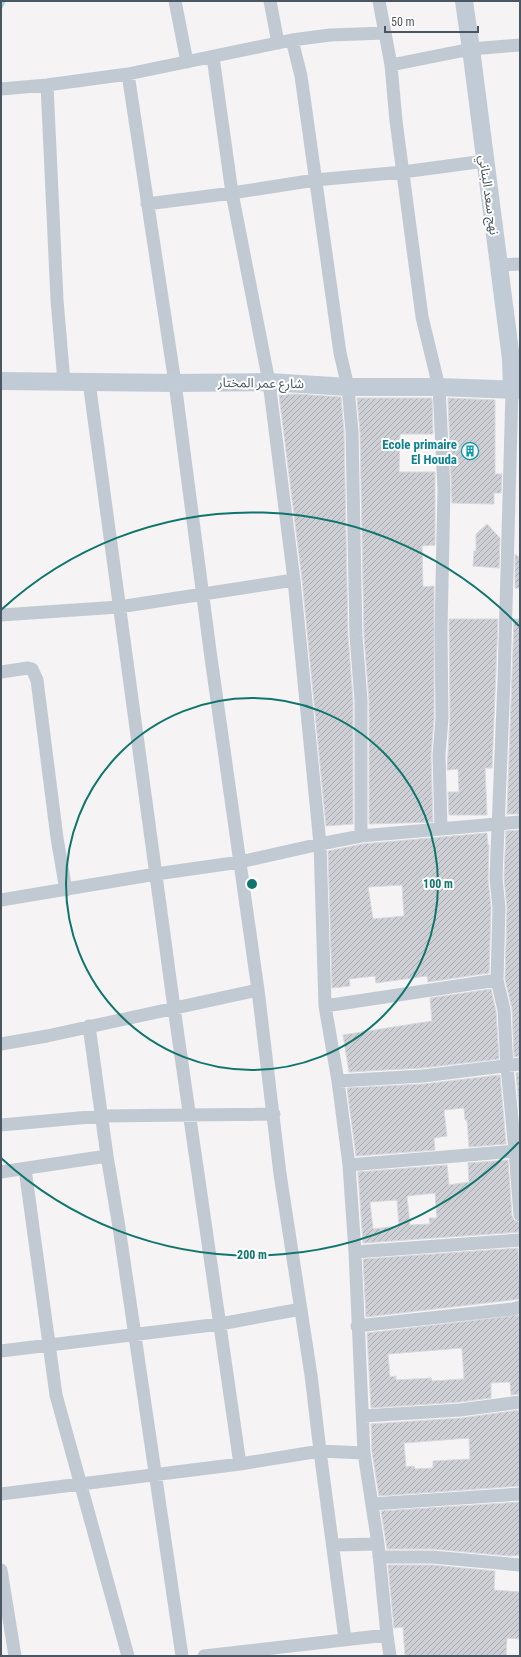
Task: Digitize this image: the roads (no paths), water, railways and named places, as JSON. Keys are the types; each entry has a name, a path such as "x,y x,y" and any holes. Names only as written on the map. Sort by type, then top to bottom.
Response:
{"street":[{"path":"175,1 187,62"},
{"path":"270,1 278,43"},
{"path":"379,1 391,65 422,317 439,387 444,489 441,630 441,829"},
{"name":"نهج سعد البناني","path":"464,1 498,265 516,390"},
{"path":"1,89 47,85 128,74 292,40 330,35 385,33"},
{"path":"292,40 301,76 340,353 348,387 352,447 356,636 361,700 361,836"},
{"path":"391,65 471,49 520,45"},
{"path":"213,57 232,193 269,382 294,580 320,844 324,1006 338,1081 349,1165 355,1252 357,1326 364,1453 378,1544 390,1656"},
{"path":"128,74 174,383 202,595 258,990 280,1174 311,1375 345,1639"},
{"path":"47,85 57,300 64,382"},
{"path":"147,204 315,180 403,172 485,161"},
{"path":"498,265 520,264"},
{"name":"شارع عمر المختار","path":"1,381 174,383 269,382 348,387 439,387 516,390"},
{"path":"88,382 189,1115 240,1464"},
{"path":"516,390 496,878 499,908 497,980 504,1010 507,1067 520,1215"},
{"path":"1,614 119,607 294,580"},
{"path":"1,672 28,668 32,669 37,680 57,838 66,890"},
{"path":"1,900 156,874 240,862 361,836 520,822"},
{"path":"324,1006 497,980"},
{"path":"1,1044 48,1036 258,990"},
{"path":"90,1026 101,1116 119,1227 182,1656"},
{"path":"338,1081 423,1076 507,1067 520,1064"},
{"path":"1,1125 101,1116 274,1114"},
{"path":"349,1165 515,1152"},
{"path":"1,1172 107,1156"},
{"path":"25,1169 56,1395 128,1656"},
{"path":"355,1252 520,1240"},
{"path":"357,1326 520,1307"},
{"path":"1,1351 220,1324 302,1309"},
{"path":"363,1416 460,1410 520,1402"},
{"path":"1,1494 240,1464 320,1451 364,1453"},
{"path":"372,1504 520,1494"},
{"path":"333,1545 378,1544"},
{"path":"379,1557 432,1557 520,1565"},
{"path":"1,1570 15,1656"},
{"path":"204,1656 227,1655 345,1639 387,1635"}],"waterway":[{"path":"1,7 4,1"}],"place":[{"name":"Ecole primaire El Houda","path":"470,451"}]}
